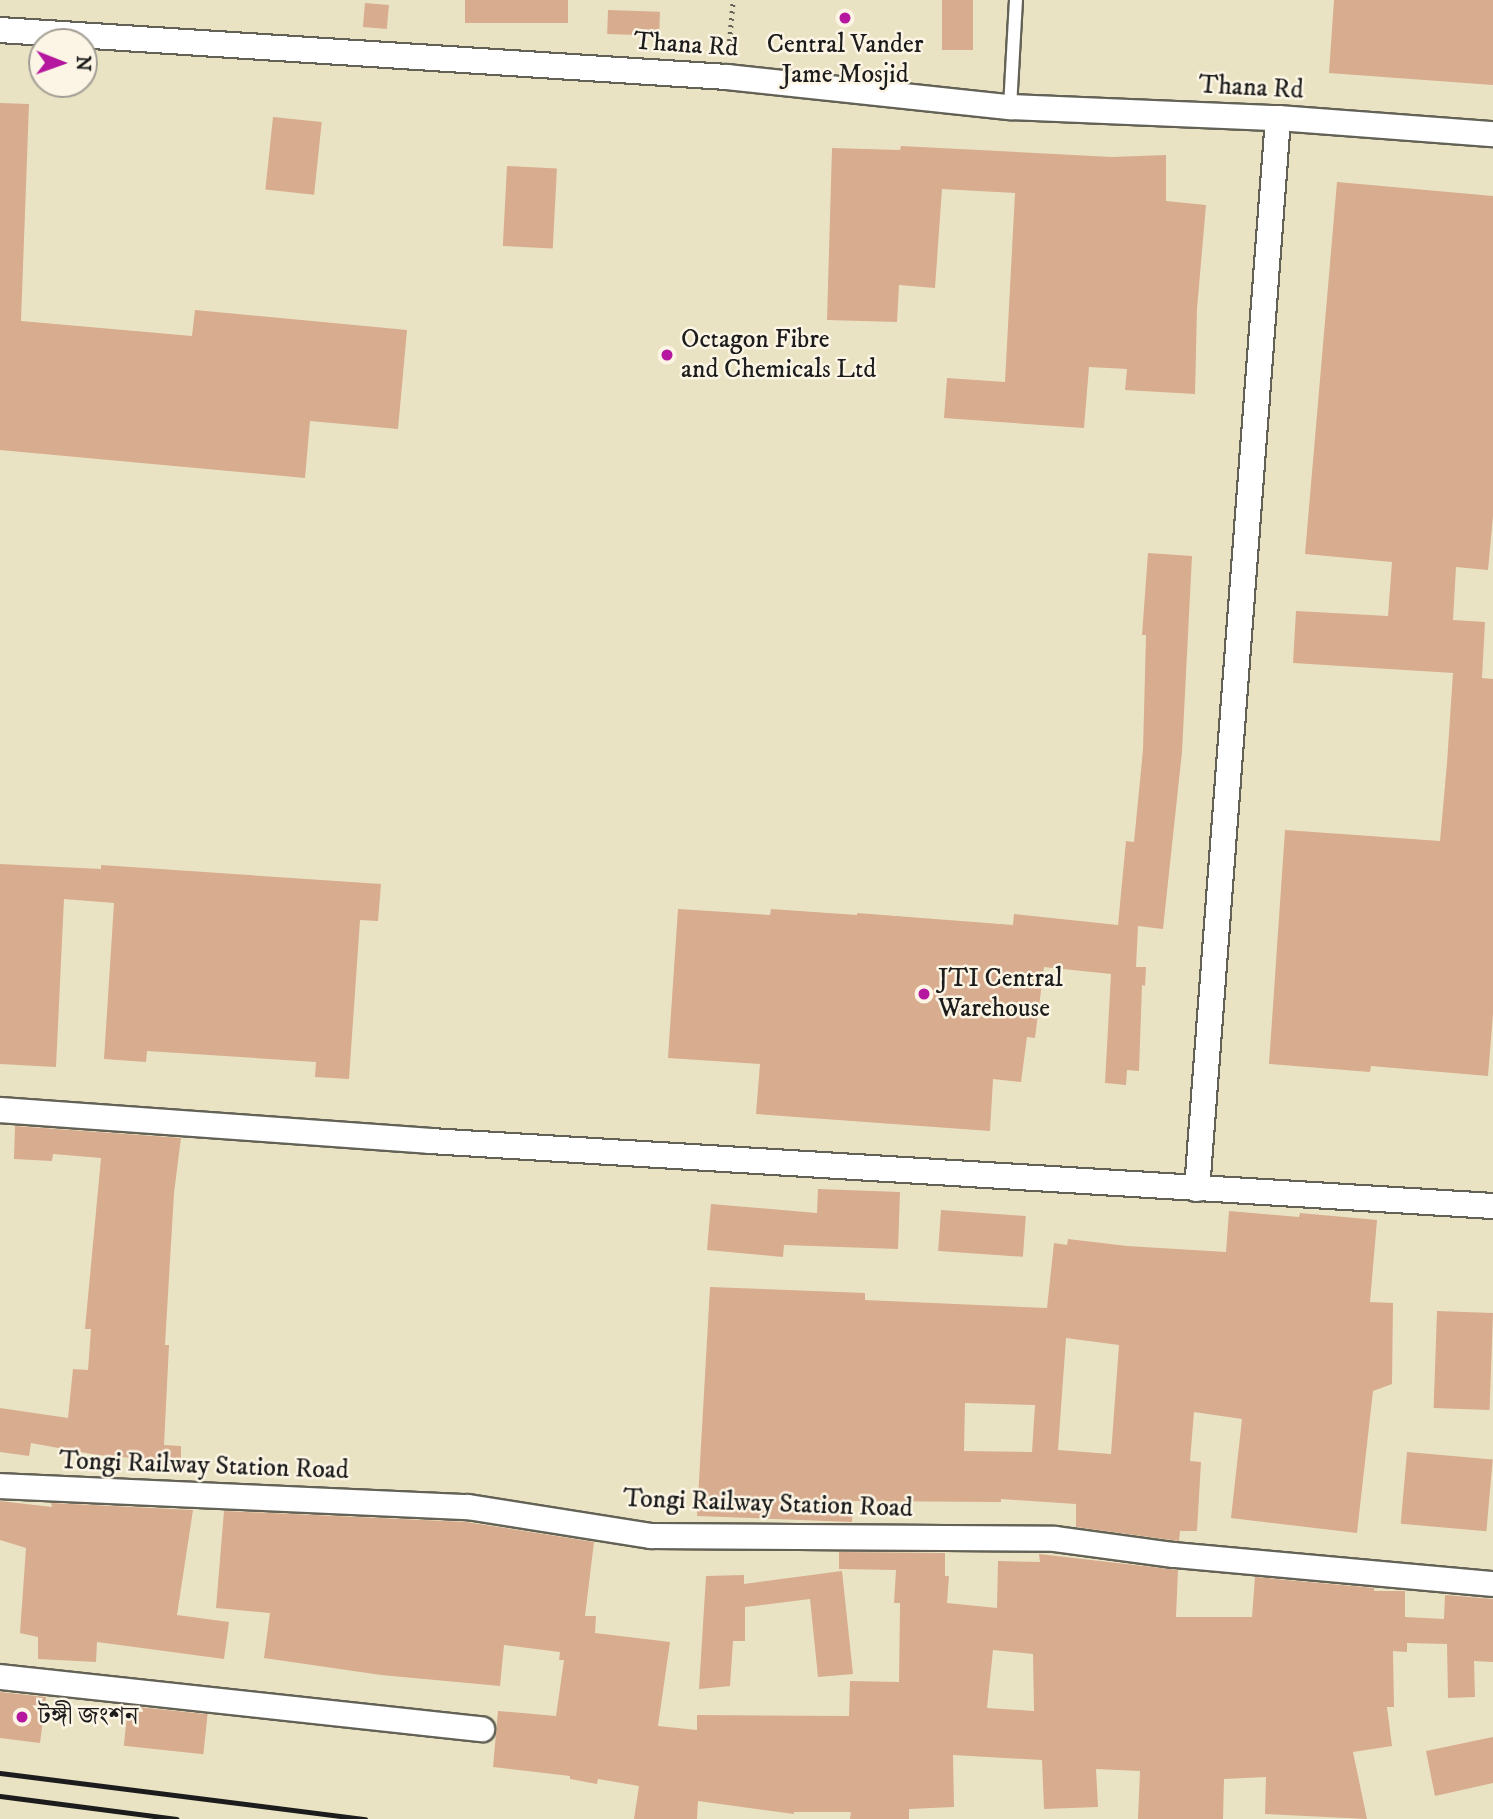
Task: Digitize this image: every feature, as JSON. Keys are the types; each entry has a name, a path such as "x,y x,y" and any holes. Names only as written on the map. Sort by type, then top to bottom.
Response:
{"street":[{"name":"Thana Rd","path":"0,30 727,77 1010,107 1278,118 1493,134"},
{"path":"1197,1189 1278,118"},
{"path":"0,1110 430,1141 1493,1206"},
{"name":"Tongi Railway Station Road","path":"0,1486 468,1507 651,1536 1055,1539 1188,1557 1493,1584"},
{"path":"0,1677 482,1729"}],"lane":[{"path":"1010,107 1016,0"}],"path":[{"path":"727,77 733,0"}],"building":[{"path":"465,0 568,0 568,23 465,23"},
{"path":"942,0 973,0 973,50 942,50"},
{"path":"1334,0 1493,0 1493,85 1329,73"},
{"path":"365,3 389,5 387,29 363,27"},
{"path":"608,10 660,12 659,36 607,34"},
{"path":"0,103 29,104 21,321 192,336 195,310 407,330 398,429 310,421 305,478 0,450"},
{"path":"273,117 322,122 314,195 265,190"},
{"path":"901,146 1112,157 1166,155 1166,201 1206,205 1197,309 1195,394 1125,390 1127,369 1089,367 1084,428 944,418 947,378 1005,382 1015,193 942,189 935,288 899,285 897,322 827,320 832,148 900,150"},
{"path":"507,166 557,169 553,249 503,246"},
{"path":"1337,182 1493,196 1493,516 1488,570 1456,567 1453,620 1485,622 1482,678 1493,679 1493,1014 1488,1076 1371,1066 1370,1072 1269,1064 1285,830 1440,841 1447,763 1453,673 1293,663 1296,611 1388,616 1392,562 1305,554"},
{"path":"1148,553 1192,556 1182,752 1163,929 1138,926 1136,967 1146,967 1145,986 1142,985 1139,1071 1127,1070 1126,1085 1105,1083 1111,974 1044,967 1035,1038 1027,1037 1021,1082 993,1079 990,1131 756,1114 760,1064 668,1058 678,909 770,915 771,909 857,913 1013,925 1014,914 1118,925 1126,841 1134,842 1143,750 1146,635 1142,635"},
{"path":"0,864 101,869 101,865 381,884 378,921 360,920 349,1079 315,1077 316,1062 147,1051 146,1062 104,1059 114,903 64,899 56,1067 0,1064"},
{"path":"15,1126 181,1138 174,1193 165,1345 169,1345 164,1445 181,1446 181,1469 146,1463 146,1459 97,1455 31,1443 29,1456 0,1452 0,1408 68,1418 73,1369 88,1370 91,1329 85,1329 101,1158 53,1154 52,1161 14,1159"},
{"path":"818,1189 900,1192 898,1249 784,1245 783,1257 707,1250 711,1204 817,1213"},
{"path":"941,1210 1026,1216 1023,1257 938,1251"},
{"path":"1229,1211 1299,1217 1300,1213 1377,1220 1370,1302 1393,1303 1392,1384 1373,1391 1357,1533 1231,1518 1242,1419 1194,1412 1190,1461 1201,1462 1197,1531 1180,1531 1179,1541 1076,1527 1076,1504 1001,1499 1001,1502 853,1501 852,1522 697,1516 710,1287 865,1293 865,1300 1047,1308 1054,1243 1067,1245 1068,1239 1127,1246 1226,1252","holes":["1066,1338 1119,1345 1111,1454 1058,1450","965,1403 1035,1405 1032,1452 964,1451"]},
{"path":"1437,1311 1493,1313 1490,1410 1434,1408"},
{"path":"1407,1452 1493,1459 1486,1531 1401,1524"},
{"path":"0,1501 52,1507 51,1503 193,1510 177,1615 229,1622 224,1659 97,1642 96,1662 38,1659 38,1637 20,1633 26,1548 0,1540"},
{"path":"224,1511 466,1522 594,1542 585,1616 596,1616 595,1633 670,1642 658,1726 697,1730 697,1715 849,1716 850,1681 899,1682 900,1603 894,1603 896,1570 839,1569 839,1552 945,1553 945,1576 949,1576 947,1603 997,1608 998,1561 1040,1562 1039,1554 1178,1570 1176,1617 1252,1617 1255,1577 1374,1588 1374,1591 1405,1591 1405,1617 1444,1619 1445,1595 1493,1599 1493,1662 1474,1661 1475,1697 1448,1698 1447,1644 1407,1643 1407,1652 1393,1651 1394,1707 1387,1707 1392,1746 1353,1752 1367,1819 1265,1814 1266,1777 1224,1779 1223,1819 1138,1819 1140,1771 1096,1769 1098,1807 1044,1809 1042,1760 953,1755 954,1807 909,1809 909,1819 850,1819 851,1812 794,1814 698,1801 697,1819 634,1819 639,1786 598,1779 597,1784 570,1779 570,1776 493,1767 498,1711 556,1716 564,1660 559,1660 560,1652 504,1645 500,1686 381,1675 264,1658 270,1613 216,1608","holes":["993,1650 1033,1654 1034,1711 987,1708"]},
{"path":"842,1571 853,1674 818,1677 810,1599 745,1607 745,1641 733,1641 730,1686 699,1689 706,1576 744,1575 744,1584"},
{"name":"টঙ্গী জংশন","path":"0,1692 46,1697 40,1743 0,1738"},
{"path":"128,1706 208,1714 203,1754 124,1746"},
{"path":"1493,1737 1493,1783 1435,1796 1426,1751"}],"railway":[{"path":"0,1773 365,1819"},
{"path":"0,1796 177,1819"}],"place":[{"name":"Central Vander Jame Mosjid","path":"845,18"},
{"name":"Octagon Fibre and Chemicals Ltd","path":"667,355"},
{"name":"JTI Central Warehouse","path":"924,994"},
{"name":"টঙ্গী জংশন","path":"22,1717"}]}
